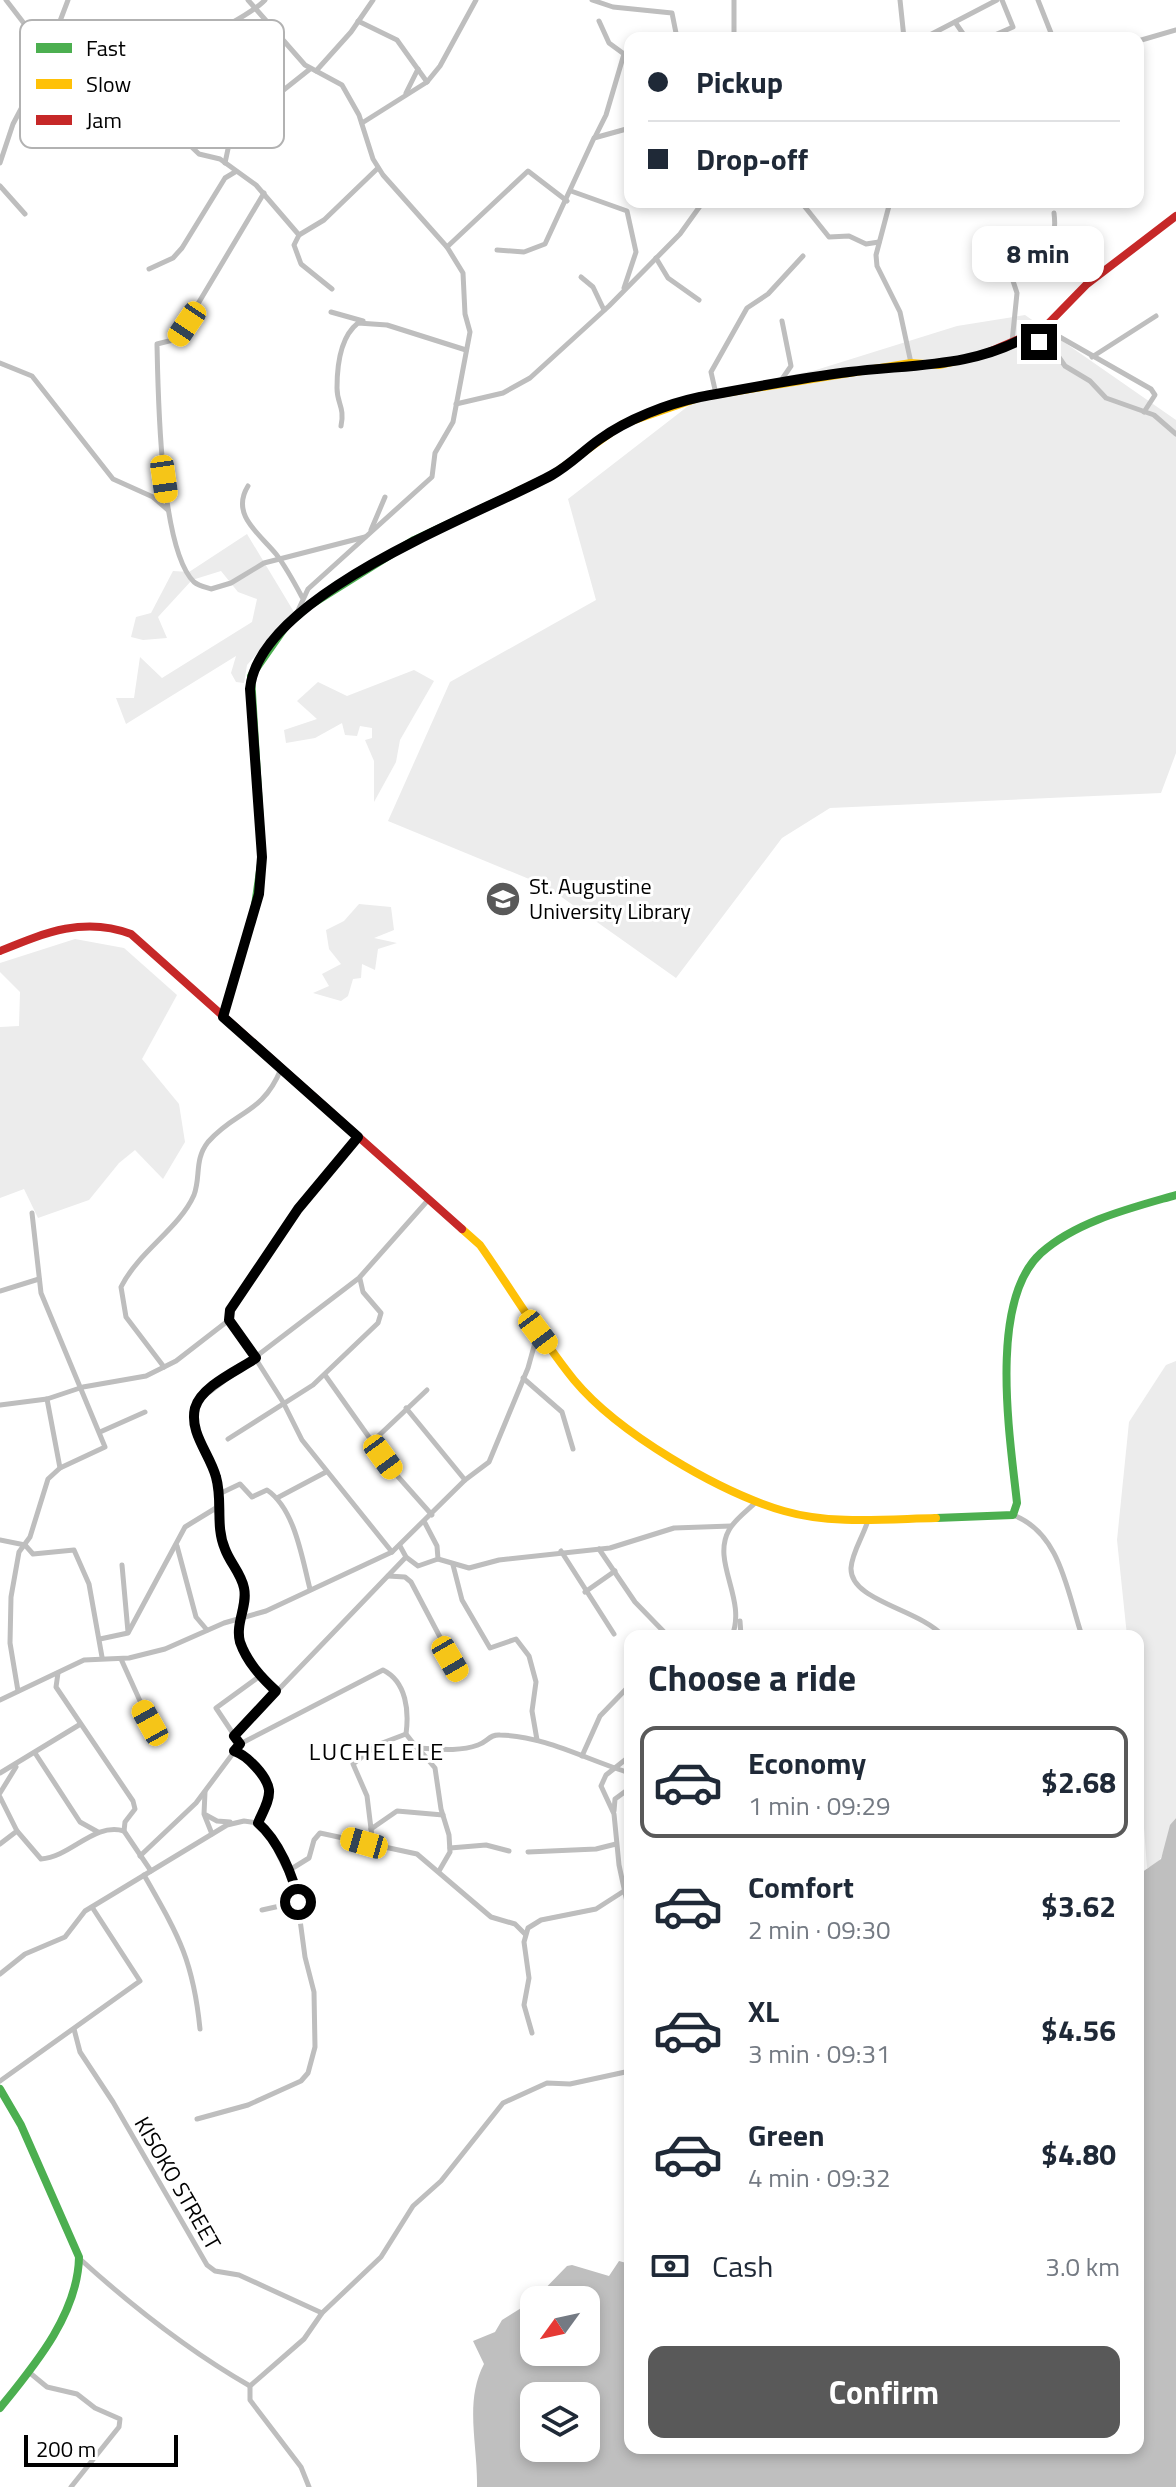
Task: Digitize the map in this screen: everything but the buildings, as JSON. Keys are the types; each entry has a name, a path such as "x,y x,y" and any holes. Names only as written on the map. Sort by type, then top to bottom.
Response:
{"street":[{"path":"6,0 21,20"},
{"path":"60,20 68,0"},
{"path":"248,0 265,20"},
{"path":"236,20 255,10 265,0"},
{"path":"284,91 313,70 373,0"},
{"path":"362,123 427,82 440,66 476,0"},
{"path":"592,0 613,7 672,13 676,32"},
{"path":"734,0 734,32"},
{"path":"900,0 903,32"},
{"path":"936,32 999,0 1013,27 1002,32"},
{"path":"1038,0 1051,32"},
{"path":"358,21 397,40 427,82"},
{"path":"599,21 609,43 624,54"},
{"path":"955,22 962,32"},
{"path":"1144,39 1176,30"},
{"path":"284,40 313,70 342,85 362,123 378,168 447,247 463,273 465,314 470,332 450,430 435,453 432,477 302,597 295,617"},
{"path":"497,250 524,252 545,244 606,115 624,64"},
{"path":"406,94 418,69"},
{"path":"0,163 20,109"},
{"path":"594,138 624,130"},
{"path":"193,148 199,154 225,163 264,193 299,235"},
{"path":"225,163 228,148"},
{"path":"332,289 298,260 294,245 299,235 324,220 378,168"},
{"path":"447,247 528,171 567,201"},
{"path":"149,269 173,258 182,248 225,178 235,172"},
{"path":"0,186 25,214"},
{"path":"571,191 597,204 618,205 631,218 636,252 623,289"},
{"path":"264,193 177,339 157,344 168,511 185,566 200,586 215,589 264,563 368,536"},
{"path":"456,404 503,393 530,378 605,311 691,222 699,208"},
{"path":"806,208 829,237 849,236 866,244 879,242"},
{"path":"888,208 879,242 877,266 900,312 911,363"},
{"path":"1012,343 1017,293 1010,272 1018,262 1040,253 1050,243 1054,213"},
{"path":"223,1017 254,912 261,868 262,832 251,676 265,653 295,617 408,543 552,475 623,424 692,399 911,363 939,365 966,360 1012,343 1044,328 1087,284 1176,216"},
{"path":"717,395 711,372 747,308 768,294 803,256"},
{"path":"656,258 668,278 699,300"},
{"path":"581,277 593,287 605,311"},
{"path":"331,312 387,325 466,350"},
{"path":"1092,357 1156,316"},
{"path":"341,426 343,408 337,389 341,347 348,332 364,321"},
{"path":"776,385 789,374 791,366 782,321"},
{"path":"1044,328 1154,392 1144,412"},
{"path":"1031,334 1054,350 1065,366 1090,381 1106,398 1162,420 1176,434"},
{"path":"0,363 32,376 113,479 153,497 168,511"},
{"path":"248,486 243,503 249,525 279,559 302,597"},
{"path":"368,536 385,497"},
{"path":"0,951 75,925 112,926 131,934 488,1253 538,1332 575,1381 612,1418 665,1453 756,1502 800,1515 868,1520 1001,1518 1013,1515 1038,1528 1051,1545 1080,1630"},
{"path":"164,1367 126,1317 121,1287 140,1257 191,1200 202,1150 210,1140 267,1098 281,1069"},
{"path":"358,1137 268,1251 230,1310 229,1320 283,1402 302,1440 392,1552"},
{"path":"1013,1515 1017,1503 1008,1365 1016,1294 1029,1265 1074,1233 1113,1214 1176,1195"},
{"path":"276,1691 260,1676 243,1649 239,1618 244,1586 224,1547 216,1508 219,1494 216,1474 199,1440 195,1409 205,1392 256,1358 359,1278 429,1199"},
{"path":"18,1691 10,1643 17,1562 48,1479 60,1468 103,1449 83,1387 41,1293 32,1213"},
{"path":"228,1439 325,1375 382,1317 363,1292 359,1278"},
{"path":"0,1291 39,1279"},
{"path":"26,1283 41,1293"},
{"path":"0,1405 47,1399 83,1387 139,1378 164,1367 229,1320"},
{"path":"0,1700 59,1672 102,1657 121,1659 165,1649 207,1630 266,1611 392,1552 425,1523 465,1480 483,1468 494,1454 538,1332"},
{"path":"325,1375 372,1442 432,1515"},
{"path":"523,1378 562,1412 573,1449"},
{"path":"372,1442 427,1390"},
{"path":"47,1399 60,1468"},
{"path":"406,1408 465,1480"},
{"path":"100,1432 145,1412"},
{"path":"277,1498 326,1472"},
{"path":"219,1494 240,1484 252,1497 267,1490 277,1498 293,1530 310,1589"},
{"path":"740,1630 725,1554 731,1526 756,1502"},
{"path":"128,1633 185,1527 216,1508"},
{"path":"868,1520 851,1566 856,1584 866,1595 893,1603 934,1630"},
{"path":"425,1523 437,1546 438,1559"},
{"path":"400,1546 406,1557 418,1566 438,1559 469,1568 561,1551 599,1549 661,1530 731,1526"},
{"path":"0,1540 25,1545 33,1554 75,1551 89,1584 102,1657"},
{"path":"177,1545 196,1617 207,1630"},
{"path":"599,1549 635,1602 662,1630"},
{"path":"561,1551 614,1634"},
{"path":"234,1736 406,1557"},
{"path":"122,1565 128,1633"},
{"path":"452,1565 461,1585 462,1600 490,1648 516,1639 529,1656 537,1688 532,1711 537,1740"},
{"path":"585,1592 615,1571"},
{"path":"387,1577 405,1577 411,1582 460,1675"},
{"path":"734,1630 738,1612"},
{"path":"100,1639 128,1633"},
{"path":"121,1659 150,1723"},
{"path":"140,1856 205,1791 240,1744 383,1670 389,1673 409,1706 406,1734 435,1768 450,1848 439,1871"},
{"path":"59,1672 55,1684 79,1725 133,1801 135,1809 125,1822 124,1831 151,1871"},
{"path":"240,1744 216,1708 260,1676"},
{"path":"582,1756 604,1710 624,1691"},
{"path":"0,1773 79,1725"},
{"path":"373,1845 367,1796 353,1764 377,1745 406,1734"},
{"path":"417,1748 444,1750 474,1746 496,1734 537,1740 624,1771"},
{"path":"234,1751 250,1762 268,1785 268,1798 258,1823"},
{"path":"35,1753 80,1822 99,1833"},
{"path":"614,1814 601,1786 613,1768 624,1760"},
{"path":"20,1763 0,1795 2,1812 41,1859 55,1856 99,1833 112,1829 124,1831"},
{"path":"205,1791 204,1814 212,1834"},
{"path":"525,1934 535,1922 596,1909 624,1891 614,1814 615,1799 624,1792"},
{"path":"371,1829 397,1811 443,1815"},
{"path":"204,1814 217,1821 258,1823"},
{"path":"0,1974 25,1954 65,1937 92,1906 235,1822"},
{"path":"197,2119 248,2105 306,2076 315,2047 314,2004 298,1902 288,1871 258,1823"},
{"path":"0,1844 17,1831"},
{"path":"288,1871 309,1858 314,1840 320,1833 417,1854 491,1917 515,1924 525,1934 530,1972 524,2005 532,2033"},
{"path":"528,1852 596,1849 616,1844"},
{"path":"450,1848 486,1845 509,1851"},
{"path":"144,1875 185,1949 194,1980 200,2029"},
{"path":"262,1910 298,1902"},
{"path":"0,2081 140,1981 92,1906"},
{"name":"KISOKO STREET","path":"74,2029 80,2052 207,2265 215,2271 239,2275 322,2313"},
{"name":"KISOKO STREET","path":"61,2040 80,2052"},
{"path":"309,2487 301,2467 250,2400 250,2386 304,2339 322,2313 381,2257 413,2206 441,2181 503,2103 547,2083 570,2084 624,2072"},
{"path":"0,2089 24,2127 45,2187 79,2258 116,2294 184,2346 250,2386"},
{"path":"0,2408 30,2373 62,2316 79,2272 79,2258"},
{"path":"30,2373 47,2387 77,2394 95,2408 120,2419 119,2427 71,2487"}],"shaded area":[{"path":"1025,315 1176,420 1176,753 1161,793 830,808 782,838 676,978 546,886 388,821 450,682 596,600 568,499 705,393 816,370 957,326"},
{"path":"247,534 294,612 247,665 244,683 236,682 231,673 236,656 126,724 116,698 134,698 140,657 162,678 252,622 257,599 238,592 221,571 192,580 158,617 167,638 143,640 131,637 136,617 151,613 173,571 189,572"},
{"path":"414,670 434,681 400,740 396,762 374,802 374,761 365,740 372,738 372,728 360,726 357,736 345,735 342,723 315,738 286,743 284,730 317,719 297,701 318,682 347,696"},
{"path":"359,904 391,907 394,930 374,938 397,943 378,949 375,970 362,964 361,978 353,979 348,996 341,1001 313,993 329,986 322,974 341,964 329,949 326,930 344,921"},
{"path":"75,939 124,948 177,995 142,1059 179,1104 185,1142 163,1179 135,1150 119,1163 89,1200 38,1218 24,1189 0,1198 0,1027 19,1026 20,992 0,972 0,963"},
{"path":"1176,1361 1176,1818 1159,1861 1147,1868 1144,1828 1144,1630 1126,1630 1117,1540 1129,1422 1166,1365"},
{"path":"1176,1818 1176,2487 477,2487 473,2409 478,2378 484,2364 473,2341 495,2332 502,2320 520,2309 520,2366 600,2366 600,2286 548,2286 567,2266 609,2276 619,2261 624,2262 624,2454 1144,2454 1144,1871 1161,1859 1170,1825"}],"traffic: fast":[{"path":"223,1017 254,912 262,857 251,676 286,626 307,607 414,540 506,497"},
{"path":"936,1518 1013,1515 1017,1503 1006,1372 1014,1303 1024,1275 1041,1253 1071,1232 1105,1217 1176,1195"},
{"path":"0,2089 21,2125 79,2257 77,2278 63,2319 40,2357 0,2408"}],"traffic: slow":[{"path":"506,497 552,475 623,424 701,397 911,363 939,365 982,355"},
{"path":"462,1229 480,1245 574,1380 616,1420 671,1458 730,1490 784,1511 821,1518 860,1520 936,1518"}],"traffic: jam":[{"path":"982,355 1044,328 1087,284 1176,216"},
{"path":"0,951 64,929 97,927 131,934 462,1229"}],"place":[{"name":"St. Augustine University Library","path":"503,899"}],"district":[{"name":"LUCHELELE","path":"377,1751"}],"route":[{"path":"298,1902 293,1880 269,1836 258,1823 268,1798 268,1785 250,1762 234,1751 240,1744 234,1736 276,1691 260,1676 239,1639 238,1624 244,1586 224,1547 216,1508 219,1494 216,1474 199,1440 194,1420 195,1409 205,1392 256,1358 229,1320 230,1310 298,1209 358,1137 223,1017 259,894 262,832 250,689 255,667 286,626 307,607 425,534 552,475 599,439 636,418 701,397 911,363 939,365 966,360 1031,334 1039,342"}]}
